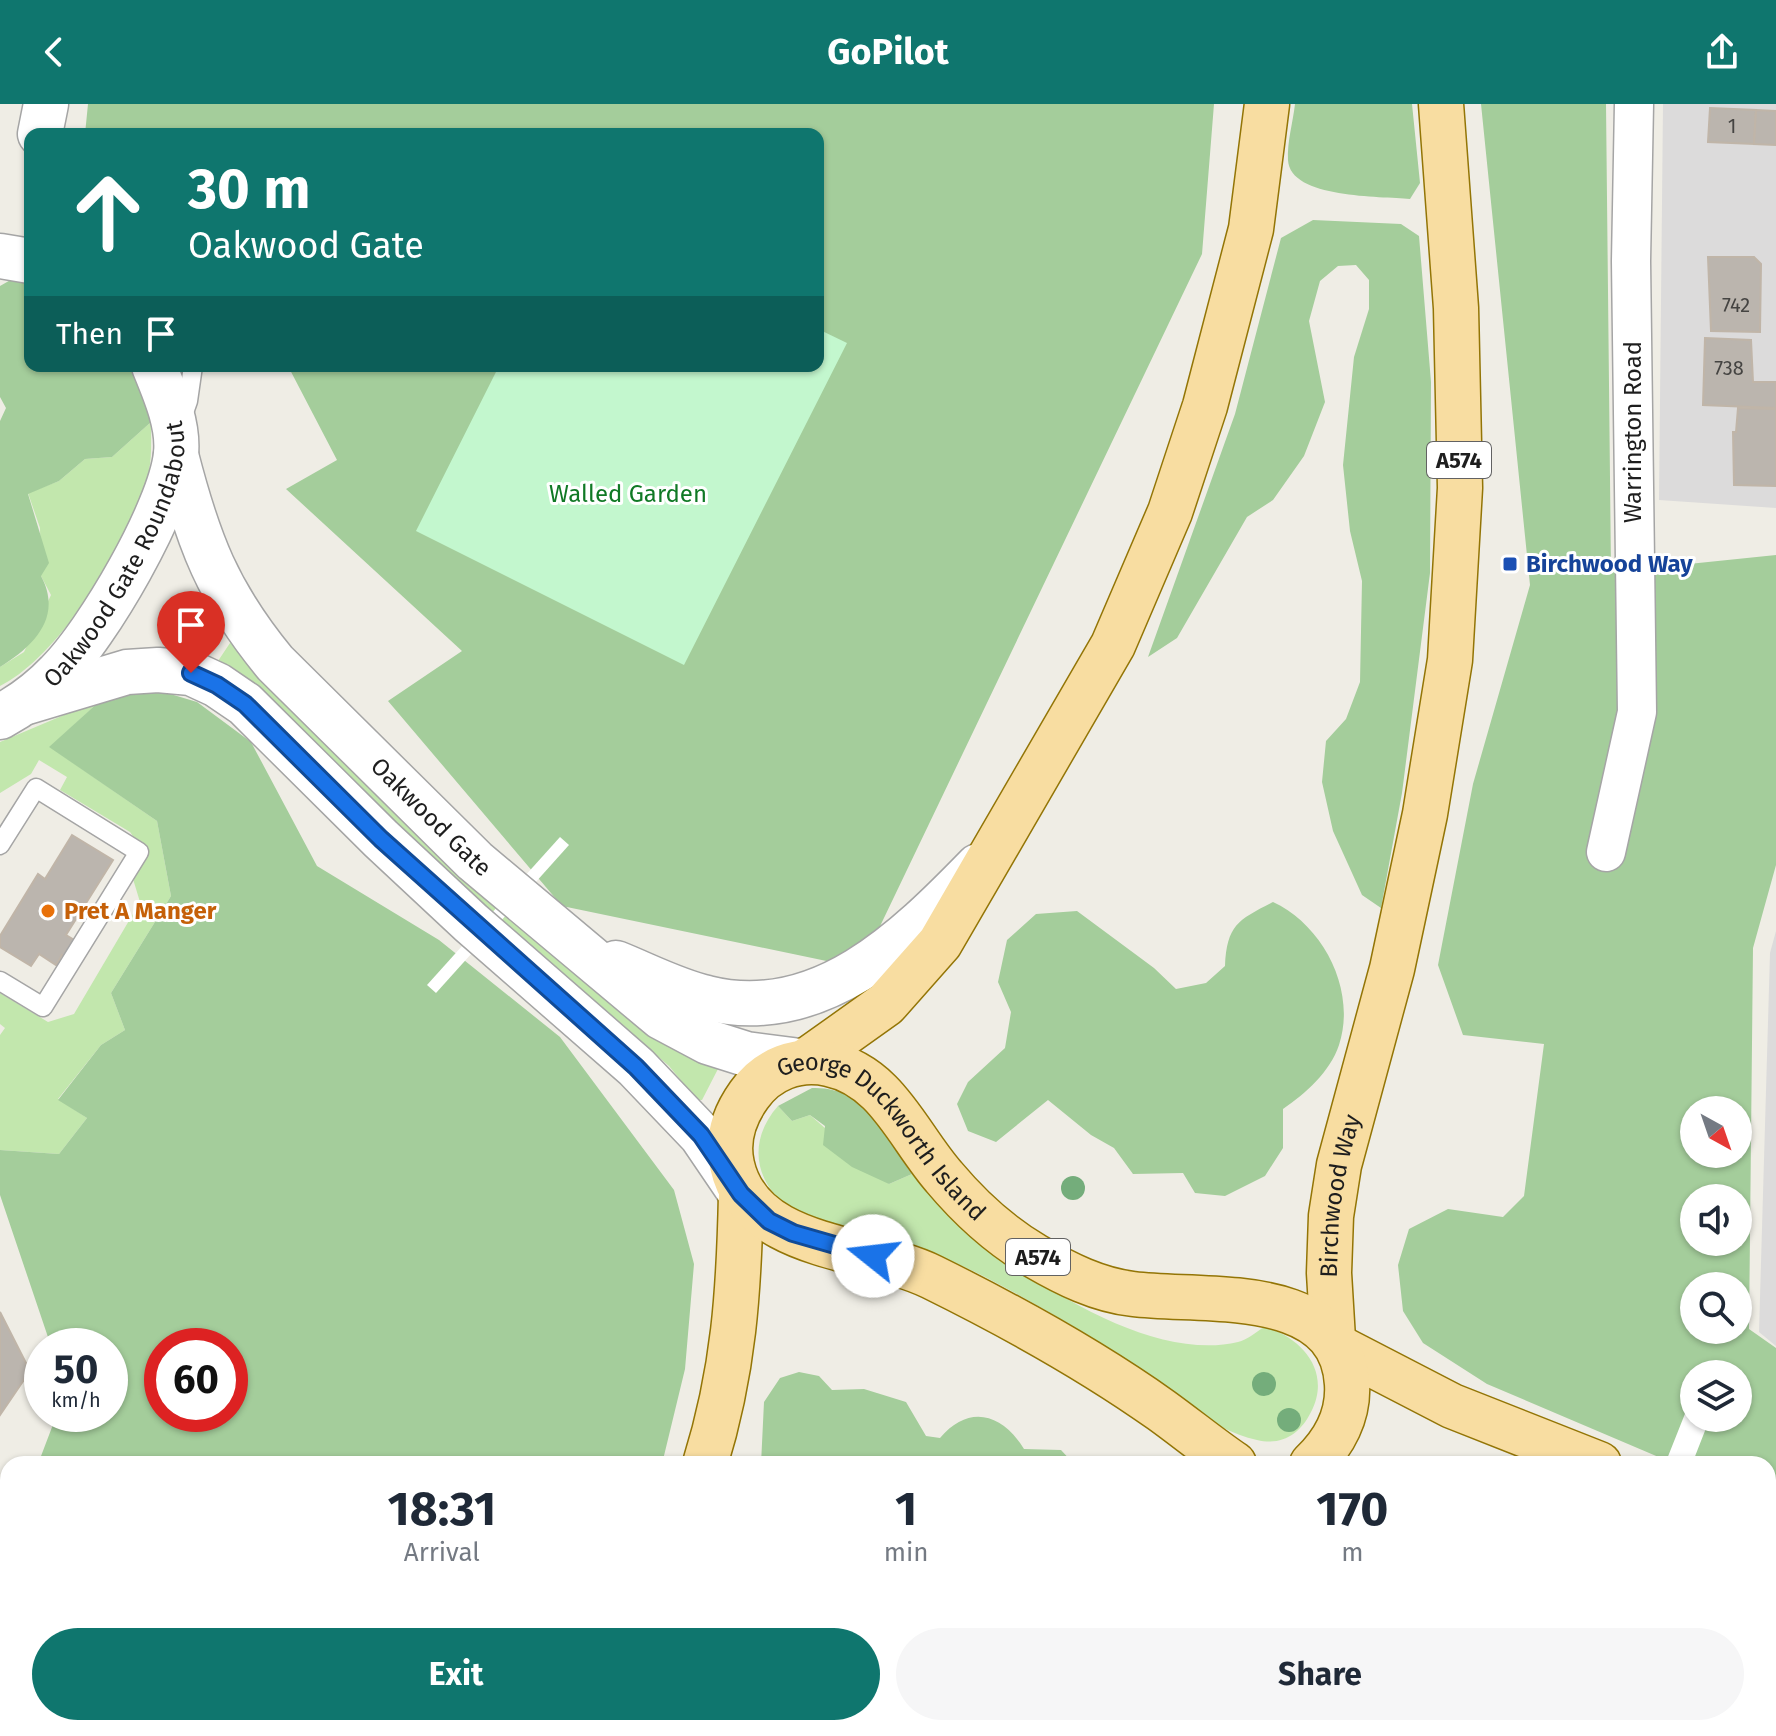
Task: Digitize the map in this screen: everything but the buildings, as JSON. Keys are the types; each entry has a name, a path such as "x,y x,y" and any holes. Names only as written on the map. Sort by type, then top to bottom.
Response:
{"main road":[{"path":"803,1061 886,1004 940,943 1113,645 1170,512 1205,406 1251,229 1267,104"},
{"name":"Birchwood Way","path":"1336,1343 1330,1244 1339,1165 1392,969 1425,814 1450,660 1460,473 1456,308 1441,104"},
{"name":"George Duckworth Island","path":"739,1191 730,1158 730,1132 740,1108 755,1086 773,1072 803,1061 851,1070 873,1085 898,1113 922,1150 968,1203 995,1228 1066,1274 1131,1294 1279,1308 1313,1321 1336,1343"},
{"path":"707,1456 724,1403 734,1346 740,1283 739,1191"},
{"name":"A574","path":"739,1191 769,1221 793,1233 916,1269 1007,1314 1160,1410 1223,1456"},
{"name":"A574","path":"1319,1456 1336,1435 1344,1413 1347,1390 1345,1366 1336,1343"},
{"name":"A574","path":"1336,1343 1452,1406 1579,1456"}],"street":[{"path":"41,128 46,104"},
{"name":"Warrington Road","path":"1606,852 1637,712 1631,261 1634,104"},
{"path":"0,256 24,260"},
{"name":"Oakwood Gate Roundabout","path":"14,709 59,673 87,639 148,533 166,490 175,446 167,398 156,372"},
{"name":"Oakwood Gate","path":"175,446 196,529 214,575 252,635 465,851 554,930 661,1017 708,1042 746,1054 803,1061"},
{"name":"Oakwood Gate","path":"14,709 127,672 158,670 191,673 217,685 245,704 369,828 471,923 636,1067 701,1135 739,1191"},
{"path":"554,930 615,963 705,998 735,1004 769,1003 802,997 858,972 916,926 991,853"}],"lane":[{"path":"175,446 188,401 192,372"},
{"path":"0,845 36,788 139,852 43,1007 0,981"}],"shaded area":[{"path":"1663,104 1776,104 1776,508 1659,500"},
{"path":"1776,931 1776,1346 1759,1332 1770,953"}],"green space":[{"path":"88,104 1214,104 1202,254 860,968 562,906 388,701 462,651 286,489 337,460 291,372 824,372 824,128 86,128"},
{"path":"1295,104 1412,104 1420,183 1410,199 1359,196 1320,189 1293,173 1288,160"},
{"path":"1481,104 1606,104 1611,572 1776,555 1776,865 1753,948 1751,1096 1680,1096 1680,1168 1751,1168 1751,1184 1680,1184 1680,1256 1750,1256 1750,1272 1680,1272 1680,1344 1752,1344 1752,1331 1776,1348 1776,1456 1656,1456 1487,1384 1423,1343 1403,1311 1398,1265 1409,1229 1448,1209 1503,1217 1524,1196 1544,1044 1463,1035 1438,965 1473,784 1530,585"},
{"path":"1313,220 1401,224 1419,236 1431,382 1430,573 1402,793 1381,908 1362,895 1333,831 1322,782 1326,741 1346,719 1360,682 1362,581 1350,531 1343,465 1354,357 1369,309 1369,280 1356,265 1338,266 1320,281 1309,321 1325,402 1304,456 1273,500 1247,517 1177,638 1148,657 1235,414 1281,238"},
{"path":"14,278 24,280 24,372 138,372 151,422 112,457 85,459 59,481 28,494 49,563 41,576 49,605 42,629 34,640 0,667 0,421 6,408 0,397 0,286"},
{"name":"Walled Garden","path":"824,332 847,343 684,665 416,531 496,372 824,372"},
{"path":"151,422 149,471 141,498 112,560 92,592 47,649 23,671 0,686 0,667 24,652 51,595 41,576 40,528 28,493 59,481 85,459 112,457"},
{"path":"232,640 719,1067 702,1100 697,1100 669,1066 458,884 240,675 218,661"},
{"path":"157,690 197,702 251,742 317,866 439,940 560,1037 674,1190 694,1264 685,1369 664,1456 41,1456 50,1432 128,1432 128,1328 45,1328 0,1195 0,1150 59,1154 87,1118 58,1100 101,1045 125,1030 111,993 171,896 157,821 49,747 102,699"},
{"path":"102,699 50,747 157,821 171,896 111,993 125,1030 101,1045 58,1099 87,1118 59,1154 0,1150 0,1035 5,1028 0,1024 0,993 48,1022 74,1014 140,902 133,879 140,860 138,843 130,832 60,790 67,777 39,760 31,774 0,793 0,742"},
{"path":"1273,902 1307,926 1332,962 1343,1003 1343,1024 1339,1045 1330,1064 1308,1089 1283,1109 1283,1148 1265,1176 1225,1196 1195,1193 1183,1173 1133,1174 1114,1148 1091,1135 1048,1100 996,1142 968,1131 957,1104 968,1082 1005,1048 1011,1012 998,982 1007,940 1036,914 1077,911 1154,968 1176,989 1206,983 1225,966 1228,941 1237,925"},
{"path":"812,1088 847,1095 861,1104 883,1130 912,1174 889,1184 852,1167 823,1145 825,1126 810,1115 792,1121 778,1106"},
{"path":"778,1106 792,1121 810,1115 889,1184 912,1174 975,1235 1015,1266 1060,1295 1106,1319 1152,1337 1197,1345 1238,1342 1264,1327 1290,1339 1310,1358 1318,1383 1317,1397 1307,1420 1296,1432 1282,1440 1257,1440 1239,1435 1205,1418 1094,1339 987,1278 931,1253 798,1212 778,1198 769,1187 760,1164 760,1140"},
{"path":"799,1372 819,1376 832,1390 864,1389 906,1402 926,1436 940,1438 962,1421 984,1417 1005,1427 1024,1449 1061,1450 1067,1456 761,1456 764,1402 780,1378"}],"pier":[{"path":"560,837 569,845 436,993 427,985"},
{"path":"1680,1426 1680,1432 1705,1432 1695,1456 1668,1456"}],"place":[{"name":"Birchwood Way","path":"1510,564"},
{"name":"Pret A Manger","path":"48,911"}],"route":[{"path":"191,673 217,685 245,704 300,761 471,923 636,1067 701,1135 741,1194 769,1221 793,1233 873,1256"}]}
